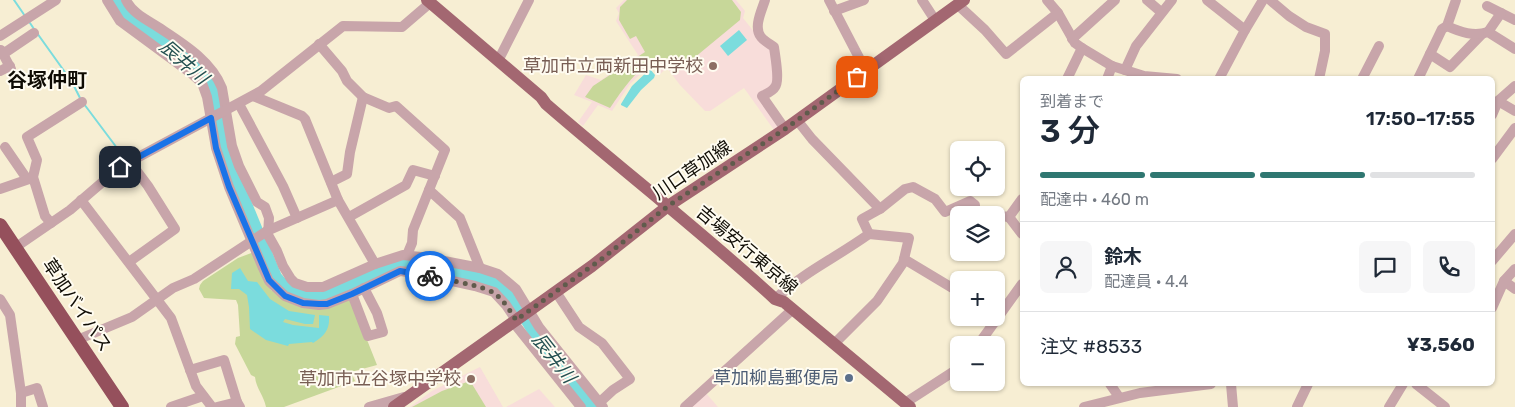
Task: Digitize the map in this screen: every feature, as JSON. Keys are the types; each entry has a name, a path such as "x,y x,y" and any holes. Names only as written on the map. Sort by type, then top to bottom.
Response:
{"highway":[{"name":"草加バイパス","path":"0,225 122,407"},
{"name":"草加バイパス","path":"0,237 113,407"}],"main road":[{"name":"吉場安行東京線","path":"429,1 602,153 724,253 775,299 784,302 907,405"},
{"name":"川口草加線","path":"394,407 603,258 668,206 785,129 961,2"}],"street":[{"path":"0,36 56,0"},
{"path":"107,0 120,21 202,83 212,118 216,148 229,187 269,280 285,296 303,303 327,304 400,271 475,286 494,292 506,305 515,321 581,407"},
{"path":"126,0 138,14 202,60 219,79 234,152 239,166 257,202 265,208 269,218 266,232 283,266 295,283 317,288 338,281 375,264 407,255 480,268 498,274 516,289 539,327 601,405 613,390 630,380 602,343 579,327 556,292"},
{"path":"498,62 529,0"},
{"path":"765,0 758,32 761,37 774,47 777,84 775,88 762,96 785,129"},
{"path":"829,0 866,70"},
{"path":"834,10 864,0"},
{"path":"922,0 935,20"},
{"path":"1047,0 1058,13 1072,38 1082,48 1112,66 1144,76"},
{"path":"1072,38 1115,0"},
{"path":"1147,0 1161,12"},
{"path":"1125,70 1136,46 1172,0"},
{"path":"1207,0 1245,30"},
{"path":"1221,76 1263,0"},
{"path":"1419,76 1442,29 1447,26 1456,0"},
{"path":"16,247 70,210 120,167 253,96 343,26 402,27 429,1"},
{"path":"1273,1 1288,16 1306,27 1325,34 1325,51 1321,76"},
{"path":"961,2 1006,54 1058,13"},
{"path":"1487,6 1515,20"},
{"path":"1430,54 1450,68 1485,33 1501,13"},
{"path":"1447,26 1462,32 1485,33 1515,48"},
{"path":"0,72 10,67 2,51 34,33"},
{"path":"319,44 342,71 347,81 363,97 389,108 396,106 446,150 413,230 412,243 407,255"},
{"path":"1364,76 1379,46"},
{"path":"1068,76 1082,48"},
{"path":"1108,76 1112,66"},
{"path":"1495,108 1498,100 1515,86"},
{"path":"253,96 306,119 338,200 375,264"},
{"path":"331,182 347,174 350,152 363,97"},
{"path":"1498,100 1515,111"},
{"path":"0,190 30,178 37,160 28,137 82,102"},
{"path":"239,104 283,186 297,218"},
{"path":"797,120 812,139 880,208"},
{"path":"1495,155 1515,128"},
{"path":"5,147 30,178 45,216 51,223"},
{"path":"129,262 175,229 130,162"},
{"path":"349,217 406,185 413,170 435,176"},
{"path":"869,234 862,219 905,189 913,188 935,199 945,212 950,210"},
{"path":"429,190 460,218 480,268"},
{"path":"81,200 171,318 196,386 212,407"},
{"path":"77,340 132,317 173,288 194,279 266,232 338,200"},
{"path":"959,206 970,201 975,206"},
{"path":"1009,217 1020,202"},
{"path":"1005,216 1009,217 1020,231"},
{"path":"775,299 791,284 852,247 869,234 909,238 903,263 877,301 834,344"},
{"path":"1495,257 1515,234"},
{"path":"904,259 950,287"},
{"path":"1495,301 1504,281 1515,269"},
{"path":"338,281 348,296 368,336 383,332 377,313 364,288"},
{"path":"1504,281 1515,289"},
{"path":"1005,306 1020,287"},
{"path":"0,299 10,315 5,324 21,393 20,407"},
{"path":"684,407 792,310"},
{"path":"190,370 224,360 239,404 217,407"},
{"path":"907,405 950,374"},
{"path":"1111,386 1119,397"},
{"path":"1084,407 1140,393 1195,386"},
{"path":"1231,386 1233,407"},
{"path":"1297,407 1307,386"},
{"path":"1389,407 1402,386"},
{"path":"1419,386 1445,407"},
{"path":"21,393 37,388 43,407"},
{"path":"171,407 191,404 204,396"},
{"path":"370,407 410,396"}],"shaded area":[{"name":"草加市立両新田中学校","path":"624,0 736,0 745,11 743,18 759,38 773,48 775,83 759,95 780,126 774,130 744,88 710,111 705,111 680,85 667,68 660,74 651,64 630,84 612,111 598,105 583,126 578,122 592,102 574,95 586,75 601,80 638,55 616,21 619,13 616,8"},
{"name":"草加市立谷塚中学校","path":"480,367 503,407 410,407 432,391"},
{"name":"草加市立谷塚中学校","path":"539,389 555,407 506,407"},
{"path":"705,392 718,407 690,407"}],"green space":[{"path":"627,0 732,0 741,12 740,20 677,72 669,62 663,64 658,57 650,62 631,80 610,108 585,97 593,86 645,52 636,36 630,39 619,20 620,7"},
{"path":"254,252 271,290 304,308 350,297 377,365 351,372 355,381 284,407 266,407 255,377 251,375 235,344 236,337 240,336 236,300 204,298 199,289 203,281 238,258"},
{"path":"467,382 472,384 486,407 412,407 442,391"}],"water":[{"path":"739,30 747,40 728,56 720,46"},
{"path":"650,69 655,75 654,78 641,90 627,108 621,105 632,86"},
{"path":"240,268 248,281 257,282 270,299 289,311 315,315 313,324 285,319 283,322 319,328 319,315 329,316 329,325 324,335 313,343 289,344 288,346 266,340 250,329 247,295 239,289 231,289 232,273"}],"waterway":[{"path":"14,0 25,16"},
{"name":"辰井川","path":"116,0 130,19 202,71 212,85 228,160 276,277 286,287 296,294 316,297 337,291 398,265 422,266 470,275 485,280 505,290 538,338 593,407"},
{"path":"30,23 34,29"},
{"path":"37,33 72,82 80,98"},
{"path":"84,104 126,160"}],"way so far":[{"path":"430,276 494,292 516,320 603,258 668,206 785,129 857,77"}],"place":[{"name":"草加市立両新田中学校","path":"713,66"},
{"name":"草加柳島郵便局","path":"849,378"},
{"name":"草加市立谷塚中学校","path":"471,379"}],"district":[{"name":"谷塚仲町","path":"47,80"}],"route":[{"path":"120,167 211,118 216,148 229,187 262,268 276,289 285,296 303,303 327,304 400,271 430,276"}]}
